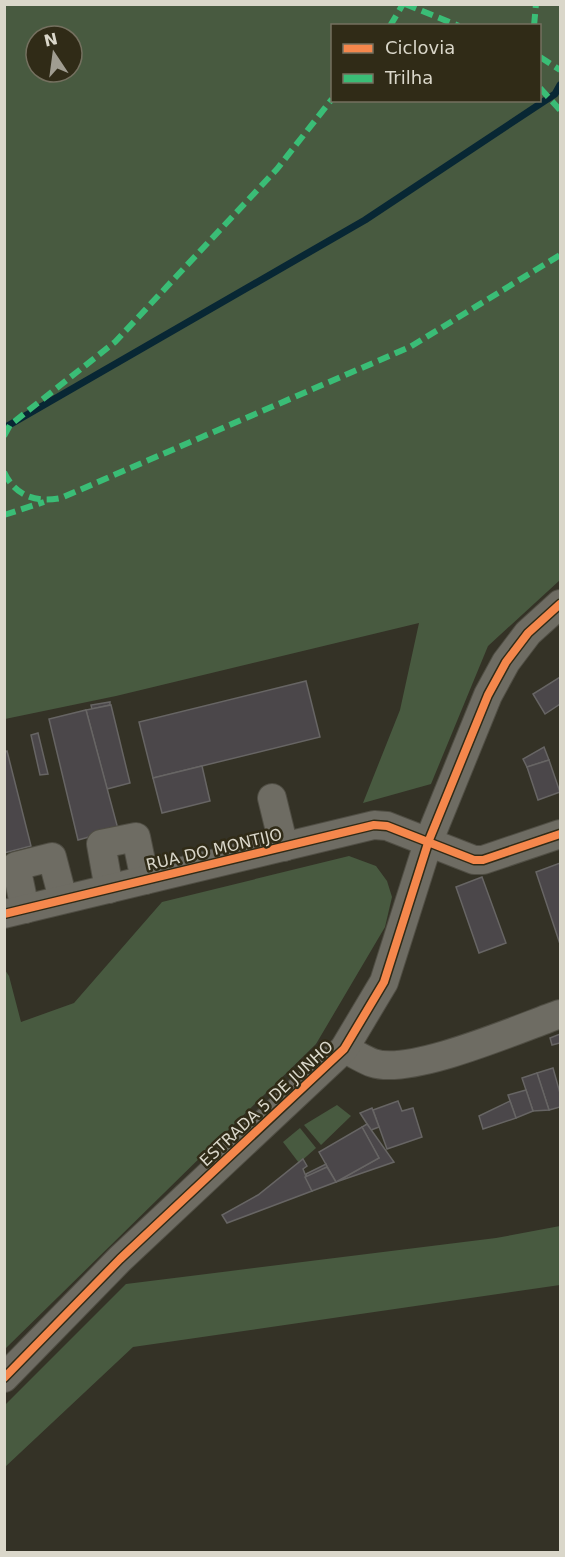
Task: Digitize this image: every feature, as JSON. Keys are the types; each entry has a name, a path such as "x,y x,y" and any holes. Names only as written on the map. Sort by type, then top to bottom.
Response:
{"street":[{"name":"ESTRADA 5 DE JUNHO","path":"4,1378 120,1259 344,1049 384,982 429,840 497,678 528,633 561,604"},
{"path":"272,798 284,847"},
{"name":"RUA DO MONTIJO","path":"15,911 374,825 387,826 429,840 474,860 483,860 561,834"},
{"path":"109,889 101,844 136,837 145,880"},
{"path":"15,911 16,866 52,857 63,899"},
{"path":"344,1049 375,1064 409,1064 432,1059 561,1014"}],"green space":[{"path":"4,5 560,5 560,580 488,646 431,784 363,803 400,710 419,623 116,696 5,719"},
{"path":"349,856 376,866 387,881 392,897 385,927 316,1044 5,1349 5,970 9,976 21,1022 74,1003 162,902"},
{"path":"337,1105 351,1116 321,1145 304,1125"},
{"path":"300,1128 316,1148 299,1163 283,1142"},
{"path":"560,1226 560,1285 133,1347 5,1467 5,1405 126,1284 496,1238"}],"building":[{"path":"560,677 560,704 545,714 533,694"},
{"path":"306,681 320,737 153,778 139,722"},
{"path":"110,702 110,705 92,709 91,705"},
{"path":"111,705 130,783 107,789 86,710"},
{"path":"86,710 118,829 78,840 49,719"},
{"path":"38,733 48,774 40,775 31,735"},
{"path":"544,747 549,760 527,767 523,759"},
{"path":"7,751 31,846 4,853 4,752"},
{"path":"549,760 560,792 538,800 527,767"},
{"path":"202,766 210,801 162,813 153,778"},
{"path":"560,863 560,944 536,872"},
{"path":"482,877 506,943 479,953 456,887"},
{"path":"560,1034 560,1043 552,1045 550,1038"},
{"path":"553,1068 560,1093 560,1107 549,1110 537,1073"},
{"path":"537,1073 549,1110 533,1111 522,1078"},
{"path":"526,1090 533,1111 516,1118 508,1095"},
{"path":"398,1101 402,1111 413,1108 422,1137 387,1149 373,1110"},
{"path":"510,1101 516,1118 483,1129 479,1116"},
{"path":"372,1108 379,1127 371,1130 360,1113"},
{"path":"367,1124 394,1162 336,1182 379,1158 362,1127"},
{"path":"362,1127 379,1158 336,1182 319,1152"},
{"path":"303,1159 307,1166 303,1169 312,1191 227,1223 222,1215 258,1195"},
{"path":"326,1164 327,1167 307,1177 306,1174"},
{"path":"327,1167 336,1182 312,1191 305,1177"}],"waterway":[{"path":"4,428 365,220 555,94 560,85"}],"marked path":[{"path":"391,24 403,4"},
{"path":"405,4 454,24"},
{"path":"534,24 536,4"},
{"path":"541,58 560,70"},
{"path":"541,89 560,110"},
{"path":"4,436 10,425 115,342 277,169 331,100"},
{"path":"4,472 14,487 27,496 43,499 61,498 410,347 560,255"},
{"path":"4,515 44,502"}],"cycle path":[{"path":"4,1378 120,1259 344,1049 384,982 429,840 488,695 506,662 528,633 560,604"},
{"path":"4,914 374,825 387,826 474,860 483,860 560,834"}]}
